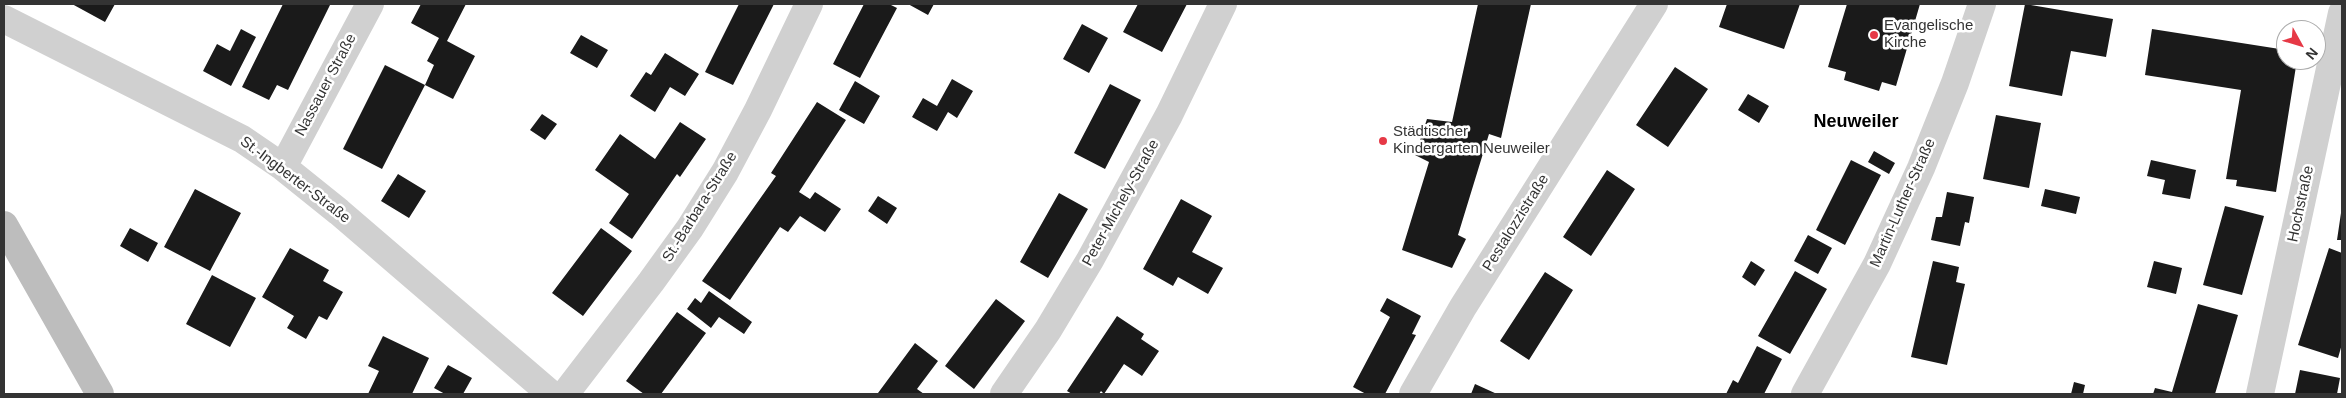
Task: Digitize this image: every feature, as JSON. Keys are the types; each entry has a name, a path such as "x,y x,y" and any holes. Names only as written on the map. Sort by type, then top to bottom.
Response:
{"main road":[{"path":"4,225 100,394"}],"street":[{"name":"Nassauer Straße","path":"283,167 370,4"},
{"name":"St.-Barbara-Straße","path":"565,394 651,282 700,212 725,172 758,110 809,4"},
{"name":"Peter-Michely-Straße","path":"1004,394 1048,330 1090,260 1169,115 1223,4"},
{"name":"Pestalozzistraße","path":"1413,394 1463,307 1654,4"},
{"name":"Martin-Luther-Straße","path":"1805,394 1877,264 1921,168 1955,83 1982,4"},
{"name":"Hochstraße","path":"2260,394 2342,13"},
{"name":"St.-Ingberter-Straße","path":"4,19 242,138 283,167 339,212 551,394"}],"building":[{"path":"72,4 115,4 105,22"},
{"path":"283,4 330,5 288,90 277,85 269,100 242,87"},
{"path":"421,4 466,4 447,41 475,56 453,99 425,85 434,65 427,61 439,38 411,23"},
{"path":"739,4 774,4 733,85 705,72"},
{"path":"864,4 889,4 897,8 860,78 833,64"},
{"path":"908,4 934,4 928,15"},
{"path":"1138,4 1187,4 1162,52 1123,32"},
{"path":"1478,4 1531,4 1501,138 1489,134 1458,235 1466,239 1452,268 1402,250 1429,162 1415,155 1427,119 1452,122"},
{"path":"1727,4 1800,4 1784,49 1719,27"},
{"name":"Evangelische Kirche","path":"1847,4 1920,4 1896,86 1882,82 1879,91 1844,80 1846,72 1828,67"},
{"path":"2025,4 2113,19 2106,57 2071,51 2062,96 2009,86"},
{"path":"1082,24 1108,38 1089,73 1063,59"},
{"path":"241,29 256,37 231,86 203,71 217,44 230,51"},
{"path":"2152,29 2276,48 2276,70 2295,70 2276,192 2236,186 2237,180 2226,179 2241,90 2145,75"},
{"path":"581,35 608,50 597,68 570,53"},
{"path":"665,53 699,74 685,96 670,87 655,112 630,96 646,72 651,75"},
{"path":"385,65 425,85 382,169 343,149"},
{"path":"1675,67 1708,89 1668,147 1636,125"},
{"path":"952,79 973,91 957,118 948,112 937,131 912,117 923,98 937,106"},
{"path":"855,81 880,96 864,124 839,110"},
{"path":"1110,84 1141,100 1105,169 1074,153"},
{"path":"1748,94 1769,106 1759,123 1738,110"},
{"path":"817,102 846,120 799,192 810,199 815,192 841,209 825,232 800,216 788,232 780,227 730,300 702,281 776,176 771,173"},
{"path":"542,114 557,124 545,140 530,130"},
{"path":"1996,115 2041,123 2029,188 1983,179"},
{"path":"680,122 706,139 680,177 677,174 632,239 609,223 629,194 595,170 620,134 655,159"},
{"path":"1874,151 1895,163 1889,174 1868,162"},
{"path":"1851,160 1881,175 1845,245 1816,230"},
{"path":"2151,160 2196,170 2190,199 2162,194 2165,180 2147,176"},
{"path":"1607,170 1635,189 1591,256 1563,237"},
{"path":"398,174 426,191 409,218 381,201"},
{"path":"195,189 241,213 210,271 164,247"},
{"path":"2045,189 2080,197 2076,214 2041,206"},
{"path":"1947,192 1974,197 1969,223 1965,222 1960,246 1931,240 1936,217 1942,217"},
{"path":"1059,193 1088,209 1048,278 1020,262"},
{"path":"878,196 897,208 887,224 868,211"},
{"path":"1181,199 1212,216 1192,252 1223,268 1208,294 1178,277 1173,286 1143,269"},
{"path":"2225,206 2264,216 2242,295 2203,285"},
{"path":"2341,213 2342,240 2337,240"},
{"path":"130,228 158,243 148,262 120,246"},
{"path":"601,228 632,251 583,316 552,293"},
{"path":"1808,235 1832,248 1818,274 1794,261"},
{"path":"290,248 329,270 323,281 343,292 327,320 319,316 306,339 287,328 294,316 262,297"},
{"path":"2329,248 2342,253 2342,344 2338,358 2298,345"},
{"path":"1751,261 1765,270 1755,286 1742,277"},
{"path":"1933,261 1959,267 1956,282 1965,284 1947,365 1911,357"},
{"path":"2154,261 2182,268 2176,294 2147,287"},
{"path":"1795,271 1827,289 1790,354 1758,336"},
{"path":"1545,272 1573,290 1529,360 1500,341"},
{"path":"212,275 256,298 230,347 186,324"},
{"path":"709,291 752,322 744,334 719,317 711,328 687,309 695,298 701,303"},
{"path":"1387,298 1421,316 1412,334 1416,335 1385,394 1366,394 1353,387 1390,317 1380,311"},
{"path":"996,299 1025,321 974,389 945,366"},
{"path":"2198,304 2238,315 2215,394 2153,394 2155,388 2172,392"},
{"path":"677,312 706,333 661,394 644,394 626,381"},
{"path":"1117,316 1144,334 1141,339 1159,351 1142,376 1124,364 1104,394 1101,391 1099,394 1072,394 1067,391"},
{"path":"383,336 429,358 412,394 368,394 379,371 368,366"},
{"path":"915,343 938,361 917,389 924,394 879,394 878,393"},
{"path":"1757,346 1782,359 1764,394 1726,394 1733,380 1738,383"},
{"path":"448,365 472,378 463,394 445,394 434,388"},
{"path":"2300,370 2340,378 2337,394 2295,394"},
{"path":"2074,382 2085,385 2083,394 2071,394"},
{"path":"1475,384 1497,394 1471,394"}],"place":[{"name":"Evangelische Kirche","path":"1874,35"},
{"name":"Städtischer Kindergarten Neuweiler","path":"1383,141"}],"district":[{"name":"Neuweiler","path":"1856,122"}]}
